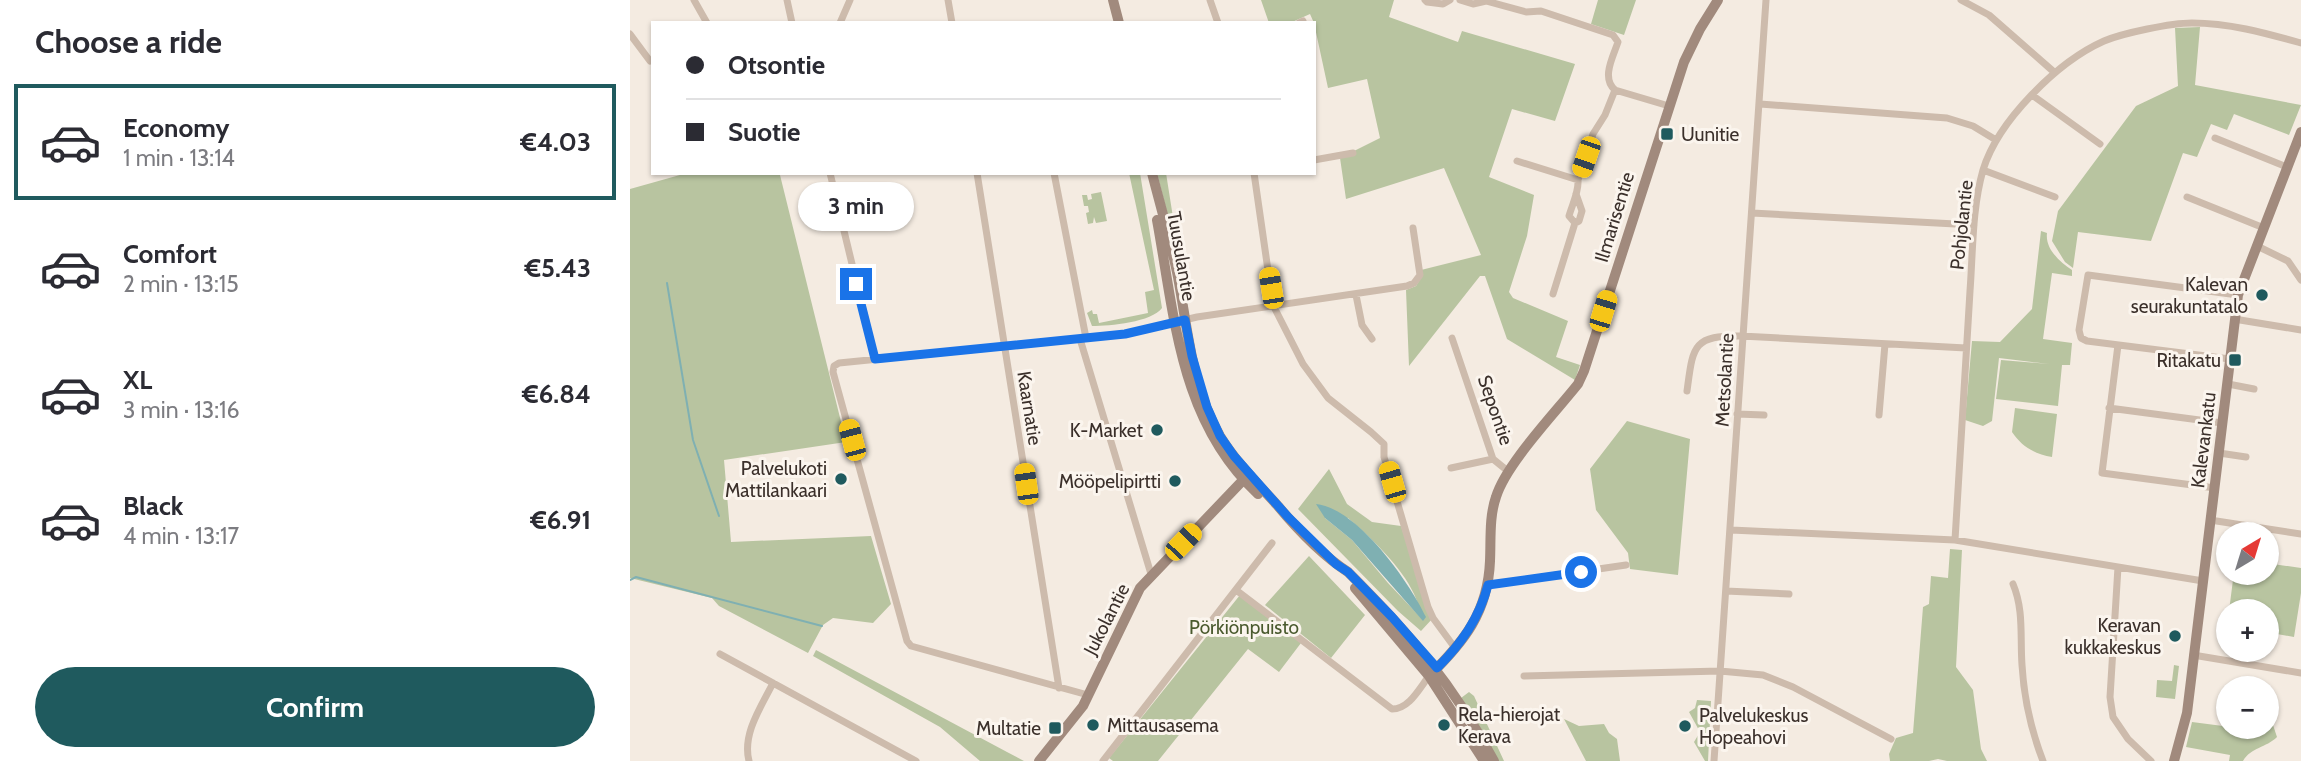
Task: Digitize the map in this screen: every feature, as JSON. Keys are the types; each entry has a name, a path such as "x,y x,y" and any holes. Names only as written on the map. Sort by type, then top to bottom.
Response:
{"street":[{"path":"694,0 706,21"},
{"path":"787,0 792,21"},
{"path":"841,21 850,0"},
{"path":"948,0 952,21"},
{"path":"1113,0 1118,21"},
{"path":"1210,0 1217,21"},
{"path":"1425,0 1443,4 1450,0"},
{"path":"1460,0 1472,4 1486,0 1527,12 1541,11 1613,35 1618,42 1607,78 1609,85 1615,90 1669,106"},
{"name":"Ilmarisentie","path":"1508,472 1578,384 1584,371 1684,62 1718,0"},
{"name":"Metsolantie","path":"1714,761 1766,0"},
{"path":"1961,0 1989,15 2054,72"},
{"name":"Pohjolantie","path":"1955,540 1974,225 1983,170 1996,139 2054,72 2103,42 2123,35 2190,23 2241,27 2301,43"},
{"path":"630,34 650,61"},
{"path":"1553,294 1575,223 1569,216 1578,180 1593,134 1605,115 1615,90"},
{"path":"2032,95 2100,144"},
{"path":"1760,104 1947,118 1973,126 1996,139"},
{"name":"Kalevankatu","path":"2174,761 2186,713 2238,295 2301,132"},
{"path":"2215,138 2287,167"},
{"path":"1316,160 1353,153"},
{"path":"1517,161 1578,180"},
{"path":"1983,170 2055,197"},
{"path":"830,175 875,359"},
{"name":"Kaarnatie","path":"976,175 1059,688"},
{"path":"1054,175 1083,339 1151,573"},
{"name":"Tuusulantie","path":"1151,175 1181,321 1207,407 1220,436 1247,477 1336,564 1433,672 1480,734 1494,761"},
{"path":"1254,175 1273,305 1303,364 1328,398 1384,444 1384,457 1428,607 1455,648"},
{"path":"2187,197 2264,228"},
{"path":"1752,213 1974,225"},
{"path":"1088,695 911,646 907,641 833,372 834,366 839,363 875,359 1125,334 1273,305 1407,286 1415,283 1420,275 1413,228"},
{"path":"2257,246 2288,261 2301,280"},
{"path":"2230,359 2087,341 2081,338 2079,330 2088,275 2238,295"},
{"path":"1356,295 1362,325 1372,339"},
{"path":"2234,319 2301,330"},
{"path":"1687,391 1692,356 1698,345 1708,338 1741,337 1966,348"},
{"name":"Sepontie","path":"1433,672 1477,618 1488,585 1491,522 1495,499 1508,472 1493,459 1452,338"},
{"path":"1879,415 1885,344"},
{"path":"2118,345 2102,473 2215,488"},
{"path":"2228,384 2254,389"},
{"path":"2109,408 2222,423"},
{"path":"1737,414 1765,415"},
{"path":"2219,453 2246,457"},
{"path":"1451,468 1493,459"},
{"name":"Jukolantie","path":"1039,761 1083,706 1134,597 1151,573 1247,477"},
{"path":"2210,520 2301,534"},
{"path":"1731,530 1955,540 2203,581"},
{"path":"1103,761 1272,543"},
{"path":"1488,585 1626,565"},
{"path":"2118,567 2110,696 2113,717 2127,739 2151,761"},
{"path":"2013,584 2020,600 2025,693 2031,729 2043,761"},
{"path":"1236,590 1392,709 1408,704 1433,672"},
{"path":"1726,592 1789,594"},
{"path":"720,654 916,761"},
{"path":"2193,655 2301,673"},
{"path":"1524,676 1720,671 1763,675 1891,739"},
{"name":"Tuusulantie","path":"1433,672 1484,761"},
{"path":"748,761 746,751 750,729 773,683"}],"green space":[{"path":"1261,0 1394,0 1389,17 1458,42 1462,31 1575,64 1555,121 1512,109 1489,177 1534,195 1527,236 1509,292 1513,298 1568,321 1556,357 1580,365 1575,380 1507,339 1485,276 1480,276 1409,366 1406,290 1416,286 1422,276 1421,270 1481,255 1444,168 1346,199 1340,158 1380,138 1367,79 1328,88 1316,21 1313,21 1310,14 1294,21 1268,21"},
{"path":"1598,0 1636,0 1624,35 1591,24"},
{"path":"2200,27 2195,85 2301,105 2289,135 2234,114 2227,130 2211,124 2197,157 2183,153 2151,241 2078,232 2073,268 2065,262 2052,241 2058,211 2136,106 2178,86 2175,28"},
{"path":"680,175 780,175 846,442 724,460 731,542 871,536 891,604 873,623 833,618 823,625 808,653 719,606 712,598 630,578 630,189"},
{"path":"1129,175 1140,175 1162,308 1140,320 1092,326 1087,313 1092,310 1093,314 1097,314 1099,323 1148,313 1145,292 1154,290"},
{"path":"1158,175 1166,175 1181,268"},
{"path":"1101,192 1107,221 1096,223 1094,217 1093,223 1088,224 1088,206 1084,206 1082,195 1087,195 1088,200 1092,199 1091,194"},
{"path":"2041,231 2047,233 2048,244 2054,254 2072,270 2072,276 2052,273 2043,339 2072,343 2070,365 2062,365 2058,406 1996,399 2001,360 2049,364 1999,358 1992,421 1983,426 1965,420 1972,341 2000,342 2032,309"},
{"path":"2015,408 2057,414 2052,457 2029,449 2012,432"},
{"path":"1627,421 1690,439 1678,575 1630,569 1628,553 1596,510 1590,469"},
{"path":"1329,469 1347,504 1372,522 1401,526 1433,618 1421,631 1298,509","holes":["1325,518 1348,518 1402,573 1423,620 1352,540"]},
{"path":"1950,549 1962,550 1956,667 1973,690 1981,749 1987,761 1890,761 1889,754 1896,738 1913,733 1923,607 1929,604 1931,576 1948,578"},
{"path":"1309,556 1365,615 1331,658 1265,605"},
{"path":"2279,565 2301,568 2301,593 2294,637 2279,634 2279,599 2231,599 2232,585 2279,585"},
{"name":"Pörkiönpuisto","path":"1240,595 1301,643 1279,672 1248,649 1158,761 1113,761 1109,758"},
{"path":"816,650 1024,761 980,761 940,727 813,656"},
{"path":"2174,665 2179,666 2175,699 2156,697 2157,680 2172,681"},
{"path":"1469,692 1474,696 1504,761 1498,761 1461,698"},
{"path":"1697,700 1711,701 1708,761 1705,761 1694,742 1700,732 1689,712 1695,708"},
{"path":"1564,719 1579,726 1604,724 1609,733 1617,739 1620,761 1586,761"},
{"path":"2192,722 2216,725 2216,739 2274,739 2250,753 2243,761 2229,761 2230,755 2186,747"}],"water":[{"path":"1316,504 1348,518 1380,548 1418,602 1426,617 1423,621 1352,540 1325,518"}],"waterway":[{"path":"667,283 693,440 719,516"},
{"path":"630,580 636,577 822,626"}],"place":[{"name":"Uunitie","path":"1667,134"},
{"name":"Kalevan seurakuntatalo","path":"2262,295"},
{"name":"Ritakatu","path":"2235,360"},
{"name":"K-Market","path":"1157,430"},
{"name":"Palvelukoti Mattilankaari","path":"841,479"},
{"name":"Mööpelipirtti","path":"1175,481"},
{"name":"Keravan kukkakeskus","path":"2175,636"},
{"name":"Mittausasema","path":"1093,725"},
{"name":"Rela-hierojat Kerava","path":"1444,725"},
{"name":"Palvelukeskus Hopeahovi","path":"1685,726"},
{"name":"Multatie","path":"1055,728"}],"route":[{"path":"856,284 875,359 1125,334 1185,320 1200,388 1220,436 1234,456 1288,517 1336,564 1348,572 1409,634 1437,668 1477,618 1488,585 1581,572"}]}
